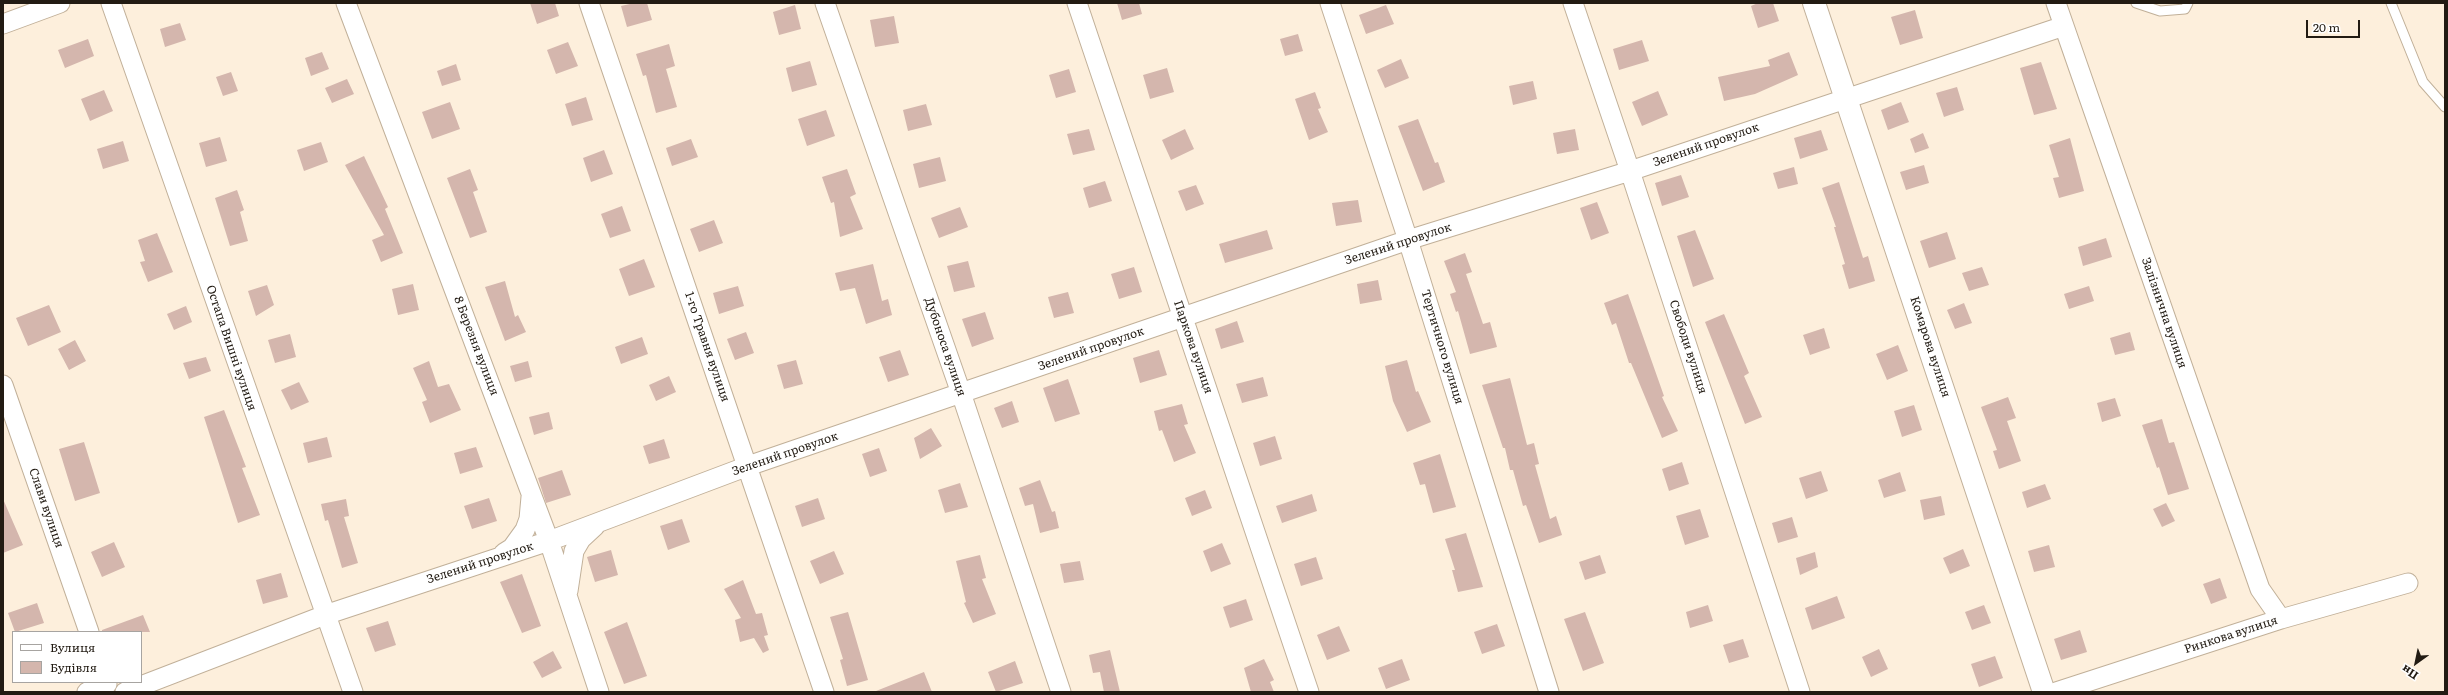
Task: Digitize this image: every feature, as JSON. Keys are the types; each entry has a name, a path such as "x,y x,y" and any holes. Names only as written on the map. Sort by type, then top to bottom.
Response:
{"main road":[{"name":"Комарова вулиця","path":"1814,3 1847,98 2044,692"}],"street":[{"path":"3,24 60,3"},
{"name":"Остапа Вишні вулиця","path":"111,3 353,692"},
{"name":"8 Березня вулиця","path":"346,3 549,541 599,692"},
{"name":"1-го Травня вулиця","path":"589,3 824,692"},
{"name":"Дубоноса вулиця","path":"825,3 961,393 1061,692"},
{"name":"Паркова вулиця","path":"1078,3 1309,692"},
{"name":"Тертичного вулиця","path":"1330,3 1408,240 1549,692"},
{"name":"Свободи вулиця","path":"1573,3 1630,171 1800,692"},
{"name":"Залізнична вулиця","path":"2056,3 2260,589 2281,618"},
{"name":"Зелений провулок","path":"125,692 325,615 549,541 748,466 1408,240 1630,171 2064,26"},
{"name":"Слави вулиця","path":"3,385 89,631"},
{"path":"495,558 512,548 524,530 531,505 530,490"},
{"path":"568,598 574,551 581,539 600,522"},
{"name":"Ринкова вулиця","path":"2056,692 2281,618 2408,583"},
{"path":"87,692 108,686"}],"lane":[{"path":"2136,3 2160,11 2185,9 2188,3"},
{"path":"2391,3 2423,82 2445,107"}],"building":[{"path":"530,3 555,3 559,16 537,24"},
{"path":"634,3 647,3 652,20 627,27 621,6"},
{"path":"1117,3 1139,3 1142,14 1122,20"},
{"path":"1758,3 1773,3 1779,21 1758,28 1751,6"},
{"path":"795,5 801,29 779,35 773,12"},
{"path":"1386,5 1394,24 1366,34 1359,15"},
{"path":"1915,10 1923,38 1900,45 1891,17"},
{"path":"894,16 899,43 875,47 870,20"},
{"path":"180,23 186,40 165,47 160,29"},
{"path":"1298,34 1303,51 1285,56 1280,39"},
{"path":"88,39 94,56 65,68 58,50"},
{"path":"1642,40 1649,61 1619,70 1613,49"},
{"path":"568,42 578,66 556,74 547,50"},
{"path":"669,44 675,66 666,69 677,107 656,113 646,75 643,76 636,54"},
{"path":"322,52 329,69 311,76 305,58"},
{"path":"1789,52 1798,75 1755,94 1724,101 1718,77 1770,66 1768,60"},
{"path":"1401,59 1409,78 1385,88 1377,70"},
{"path":"810,61 817,85 792,92 786,68"},
{"path":"2041,62 2057,109 2034,115 2020,68"},
{"path":"456,64 461,80 442,86 437,71"},
{"path":"1167,68 1174,92 1150,99 1143,75"},
{"path":"1069,69 1076,92 1056,98 1049,75"},
{"path":"231,72 238,91 223,96 216,77"},
{"path":"347,79 354,94 332,103 325,88"},
{"path":"1533,81 1537,99 1513,105 1509,86"},
{"path":"1957,87 1964,110 1944,117 1936,93"},
{"path":"104,90 113,111 90,121 81,99"},
{"path":"1658,91 1668,115 1642,126 1632,102"},
{"path":"1315,92 1321,108 1318,109 1328,132 1309,140 1295,99"},
{"path":"586,97 593,120 572,126 565,104"},
{"path":"450,102 460,129 432,139 422,112"},
{"path":"1901,102 1909,122 1888,130 1881,110"},
{"path":"926,104 932,125 908,131 903,110"},
{"path":"826,110 835,136 807,146 798,119"},
{"path":"1418,119 1435,163 1438,162 1445,182 1423,191 1398,126"},
{"path":"1089,129 1095,150 1073,155 1067,134"},
{"path":"1185,129 1194,149 1171,160 1162,140"},
{"path":"1575,129 1579,150 1557,154 1553,133"},
{"path":"1821,130 1828,150 1800,159 1794,138"},
{"path":"1923,133 1929,148 1915,153 1910,139"},
{"path":"220,137 227,161 206,167 199,143"},
{"path":"2070,138 2084,191 2059,198 2053,178 2059,177 2049,145"},
{"path":"691,139 698,157 672,166 666,148"},
{"path":"123,141 129,161 103,169 97,149"},
{"path":"321,142 328,162 304,171 297,150"},
{"path":"604,150 613,174 591,182 583,158"},
{"path":"364,156 388,207 385,209 403,253 381,262 372,240 384,235 345,165"},
{"path":"940,157 946,181 919,188 913,164"},
{"path":"1924,165 1929,183 1906,190 1900,172"},
{"path":"1794,167 1798,184 1778,189 1773,173"},
{"path":"470,169 478,190 473,192 487,232 470,238 447,178"},
{"path":"847,169 856,194 850,197 863,229 840,237 834,202 831,203 822,177"},
{"path":"1681,175 1689,197 1662,206 1655,183"},
{"path":"1105,181 1112,201 1089,208 1083,188"},
{"path":"1839,182 1863,258 1868,256 1875,281 1849,289 1842,265 1845,264 1834,227 1836,227 1822,188"},
{"path":"1196,185 1204,204 1186,211 1178,191"},
{"path":"237,190 244,210 240,212 248,241 230,246 215,198"},
{"path":"1358,200 1362,222 1336,226 1332,203"},
{"path":"1597,202 1609,233 1591,240 1580,208"},
{"path":"622,206 631,231 610,238 601,214"},
{"path":"960,207 968,227 939,238 931,218"},
{"path":"714,220 723,243 699,252 690,229"},
{"path":"1267,230 1273,249 1225,263 1219,244"},
{"path":"1695,230 1714,279 1693,287 1677,236"},
{"path":"1947,232 1956,259 1929,268 1920,241"},
{"path":"157,233 173,272 148,282 140,262 145,261 138,240"},
{"path":"2106,238 2112,257 2083,266 2078,247"},
{"path":"1465,253 1472,272 1466,274 1483,324 1490,322 1497,347 1470,354 1458,311 1456,312 1450,294 1456,292 1444,261"},
{"path":"644,259 655,287 629,296 619,269"},
{"path":"968,261 975,287 954,292 947,266"},
{"path":"873,264 882,301 888,299 892,315 866,324 855,288 840,291 835,273"},
{"path":"1134,267 1142,292 1119,299 1111,274"},
{"path":"1982,267 1989,285 1969,291 1962,273"},
{"path":"1378,280 1382,300 1360,304 1357,284"},
{"path":"505,281 515,317 518,315 526,332 505,341 485,287"},
{"path":"413,284 419,310 398,315 392,289"},
{"path":"267,285 274,305 256,316 248,291"},
{"path":"738,286 744,306 719,314 713,293"},
{"path":"2089,286 2094,301 2069,309 2064,294"},
{"path":"1068,292 1074,313 1054,318 1048,297"},
{"path":"1628,294 1664,396 1662,397 1678,431 1662,438 1631,363 1629,363 1616,323 1612,325 1604,303"},
{"path":"1964,303 1972,323 1955,329 1947,310"},
{"path":"49,305 61,332 28,346 16,318"},
{"path":"186,306 192,322 174,330 167,314"},
{"path":"985,312 994,339 972,347 962,319"},
{"path":"1724,314 1749,373 1744,376 1762,417 1745,424 1705,322"},
{"path":"1237,321 1244,342 1221,349 1215,329"},
{"path":"1824,328 1830,348 1810,355 1803,335"},
{"path":"746,332 754,353 735,360 727,339"},
{"path":"2130,332 2135,350 2115,355 2110,338"},
{"path":"290,334 296,357 275,363 268,340"},
{"path":"642,337 648,354 621,364 615,347"},
{"path":"75,340 86,361 69,370 58,349"},
{"path":"1898,345 1908,371 1887,380 1876,354"},
{"path":"900,350 909,375 888,382 879,357"},
{"path":"1159,350 1167,375 1140,383 1133,358"},
{"path":"206,357 211,371 189,379 183,363"},
{"path":"796,360 803,384 784,389 777,365"},
{"path":"1407,360 1416,392 1418,391 1431,422 1407,432 1393,401 1385,366"},
{"path":"429,361 438,387 449,384 461,410 430,423 422,402 427,400 413,368"},
{"path":"528,361 532,377 515,382 510,366"},
{"path":"669,376 676,392 656,401 649,385"},
{"path":"1263,377 1268,396 1242,403 1236,384"},
{"path":"1510,378 1527,445 1534,443 1539,464 1535,465 1550,519 1556,516 1562,535 1539,543 1526,505 1523,506 1513,470 1510,470 1505,448 1503,448 1482,385"},
{"path":"1068,379 1080,414 1055,422 1043,388"},
{"path":"299,382 309,402 291,410 281,390"},
{"path":"2008,397 2016,418 2007,421 2021,461 1999,469 1993,451 1997,450 1981,407"},
{"path":"2115,398 2121,416 2102,422 2097,403"},
{"path":"1012,401 1019,422 1002,428 994,408"},
{"path":"1182,404 1188,424 1184,425 1196,453 1174,462 1162,430 1159,431 1154,411"},
{"path":"1914,405 1922,430 1902,437 1894,411"},
{"path":"224,410 246,467 242,468 260,515 238,523 204,417"},
{"path":"549,412 553,429 534,435 529,417"},
{"path":"2162,419 2169,443 2174,442 2189,489 2168,495 2159,467 2157,468 2142,425"},
{"path":"931,428 942,446 920,459 914,438"},
{"path":"1275,436 1282,459 1260,466 1253,443"},
{"path":"327,437 332,457 308,463 303,443"},
{"path":"664,439 670,458 649,464 643,446"},
{"path":"84,442 100,493 75,501 59,449"},
{"path":"476,447 483,467 460,474 454,453"},
{"path":"879,448 887,471 870,477 862,454"},
{"path":"1440,454 1456,507 1433,513 1425,484 1420,485 1413,463"},
{"path":"1682,462 1689,484 1669,491 1662,469"},
{"path":"562,470 571,495 546,503 538,478"},
{"path":"1821,471 1828,491 1806,499 1799,478"},
{"path":"1900,472 1906,491 1884,498 1878,480"},
{"path":"1040,480 1052,512 1055,511 1059,528 1040,533 1033,504 1025,506 1019,488"},
{"path":"960,483 968,507 945,513 938,490"},
{"path":"2045,484 2051,499 2027,508 2022,492"},
{"path":"1205,490 1212,508 1192,516 1185,498"},
{"path":"1312,494 1317,511 1282,523 1276,506"},
{"path":"1941,496 1945,515 1924,520 1920,500"},
{"path":"489,498 497,521 472,529 464,506"},
{"path":"818,498 825,519 802,527 795,506"},
{"path":"3,499 23,545 3,553"},
{"path":"346,499 349,516 344,517 358,563 342,568 328,520 325,521 321,504"},
{"path":"2166,503 2175,521 2162,527 2153,509"},
{"path":"1700,509 1709,537 1685,545 1676,516"},
{"path":"1792,517 1798,537 1778,543 1772,523"},
{"path":"682,519 690,542 668,550 660,526"},
{"path":"1466,533 1483,587 1458,592 1452,570 1455,570 1445,539"},
{"path":"114,542 125,567 102,577 91,552"},
{"path":"1222,543 1231,564 1211,572 1203,551"},
{"path":"2049,545 2055,567 2034,572 2028,551"},
{"path":"1963,549 1970,566 1950,574 1943,558"},
{"path":"611,550 618,575 595,582 587,557"},
{"path":"834,551 844,574 820,584 810,561"},
{"path":"1815,552 1818,567 1800,575 1796,558"},
{"path":"980,555 986,578 982,579 996,614 973,623 964,603 966,602 956,561"},
{"path":"1600,555 1606,573 1585,580 1579,562"},
{"path":"1316,557 1323,579 1301,586 1294,564"},
{"path":"1080,561 1084,580 1064,583 1060,564"},
{"path":"281,573 288,597 263,604 256,580"},
{"path":"522,574 541,626 522,633 500,582"},
{"path":"2220,578 2227,598 2211,604 2203,584"},
{"path":"743,580 756,614 762,613 768,635 764,636 769,650 763,653 754,638 740,642 735,620 741,618 724,589"},
{"path":"1837,596 1845,618 1812,630 1805,608"},
{"path":"1246,599 1253,620 1230,628 1223,607"},
{"path":"37,603 44,623 15,631 8,613"},
{"path":"1708,605 1713,621 1690,628 1686,612"},
{"path":"1984,605 1991,623 1972,630 1965,612"},
{"path":"848,612 868,680 847,686 840,660 843,659 830,617"},
{"path":"1585,612 1604,663 1583,671 1564,619"},
{"path":"143,615 150,632 102,631"},
{"path":"388,621 396,645 375,652 366,628"},
{"path":"627,622 647,676 624,684 604,632"},
{"path":"1497,624 1505,646 1482,654 1474,632"},
{"path":"1339,626 1350,651 1327,660 1317,635"},
{"path":"2080,630 2087,652 2061,660 2054,639"},
{"path":"1743,639 1749,657 1729,663 1723,645"},
{"path":"1879,649 1888,669 1871,677 1862,657"},
{"path":"1110,650 1120,692 1104,692 1100,672 1093,673 1089,655"},
{"path":"553,651 562,668 542,678 533,662"},
{"path":"1995,656 2003,678 1979,687 1971,664"},
{"path":"1264,659 1274,680 1270,682 1274,692 1251,692 1244,668"},
{"path":"1402,659 1410,680 1386,689 1378,668"},
{"path":"1015,661 1023,683 996,692 988,672"},
{"path":"924,672 932,692 876,692 876,691"}]}
